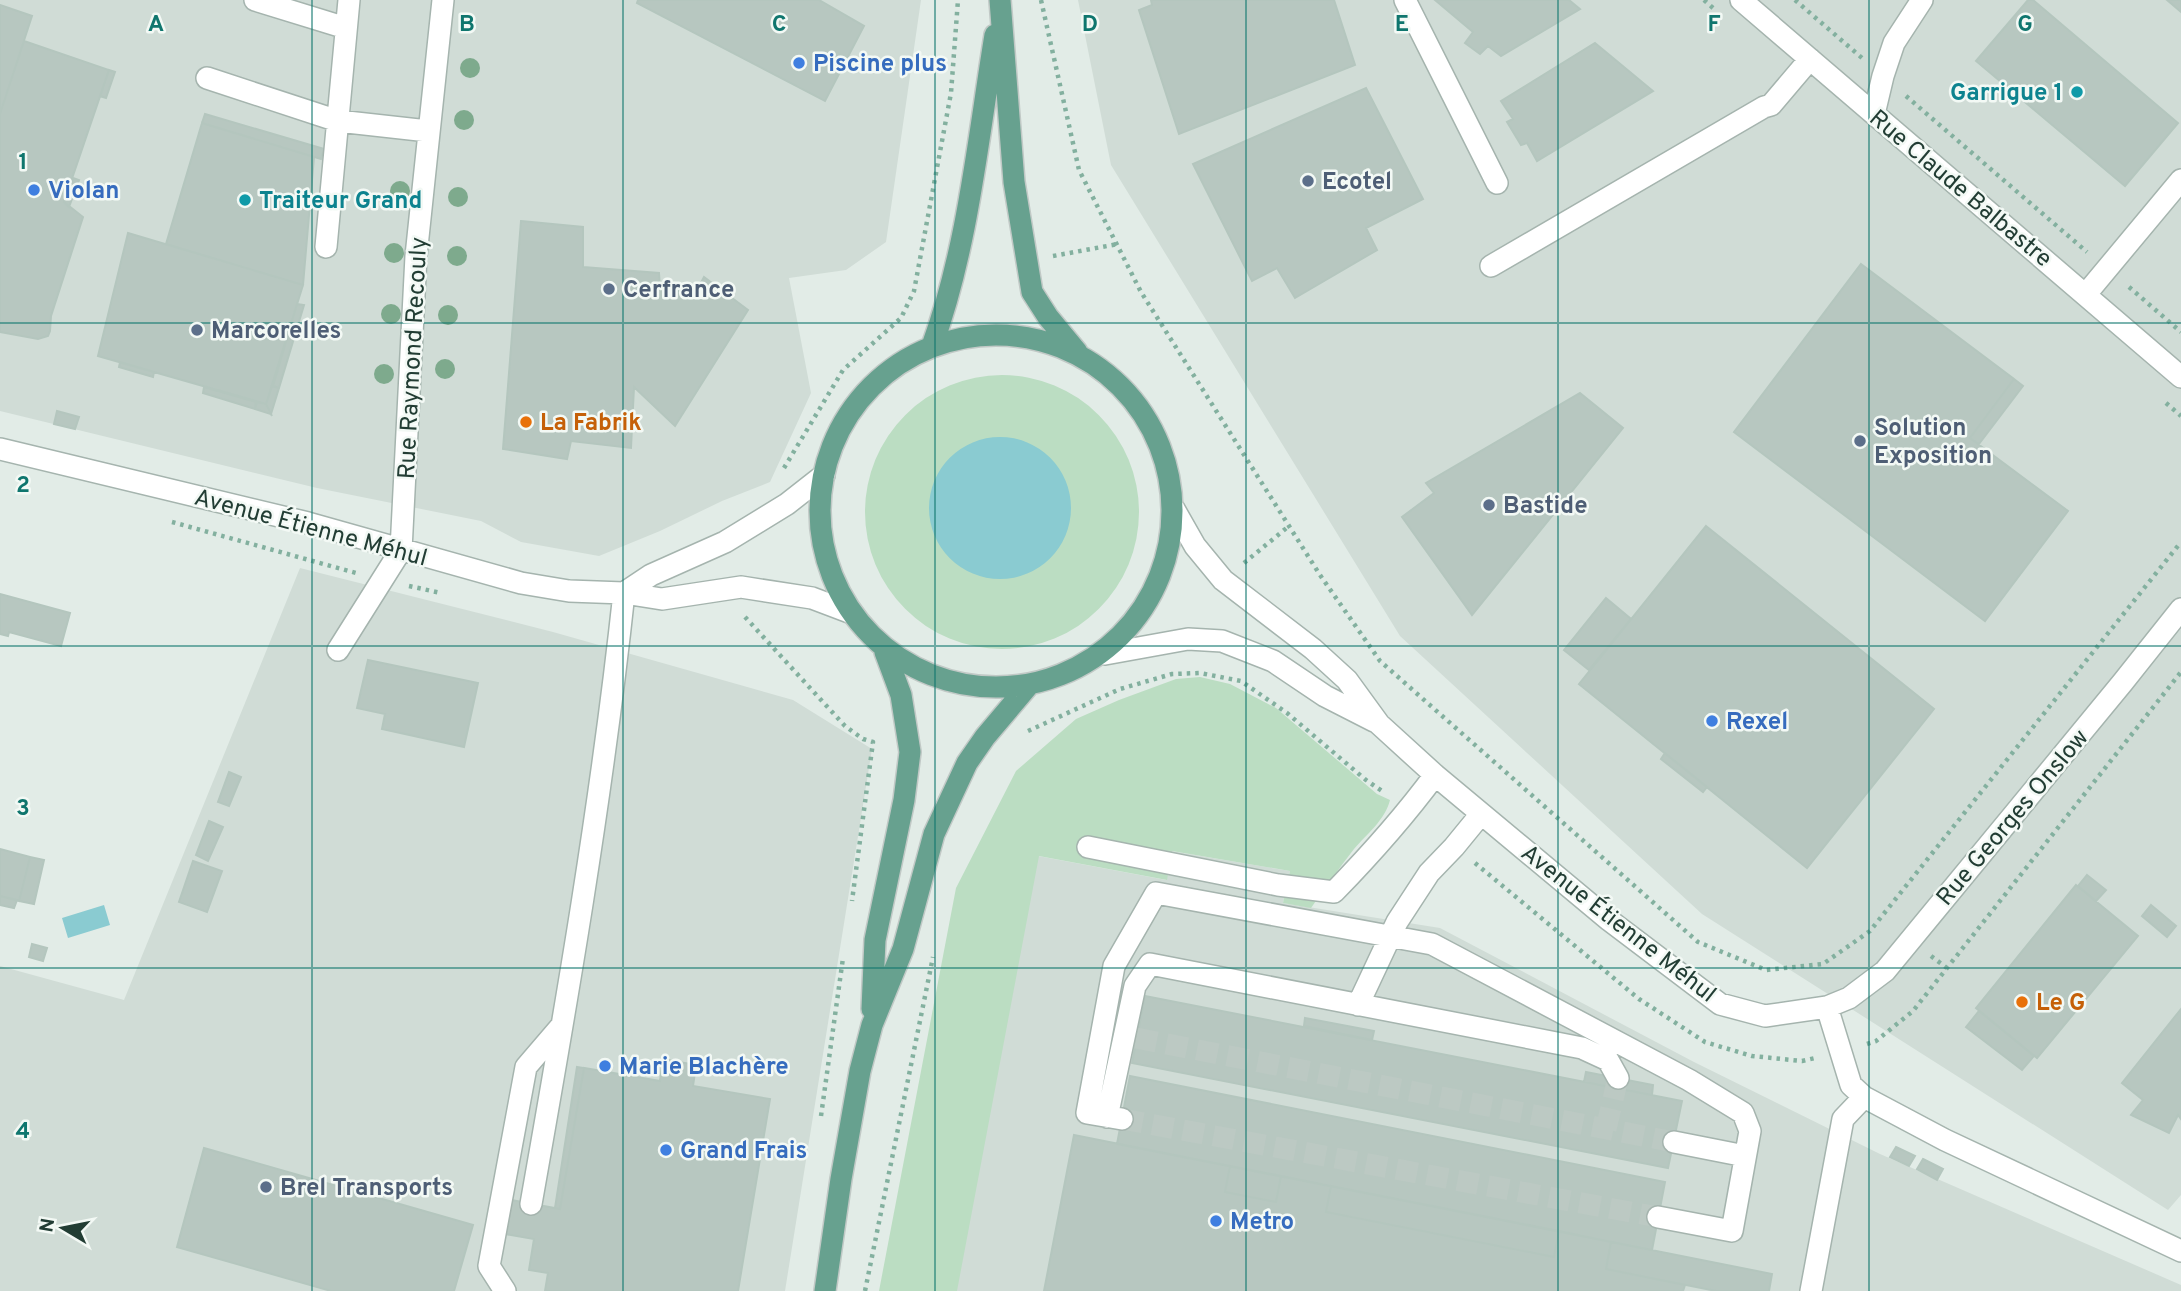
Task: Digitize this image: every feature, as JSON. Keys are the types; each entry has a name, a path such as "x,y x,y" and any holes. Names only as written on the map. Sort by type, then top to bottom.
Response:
{"main road":[{"path":"932,346 958,262 1001,1"},
{"path":"1001,1 1014,182 1032,292 1048,317 1077,352"},
{"path":"1017,334 1077,352 1105,370 1142,409 1166,457 1174,509 1168,555 1151,598 1105,654 1079,668 1028,686 981,688 936,678 885,652 849,612 826,559 820,517 824,475 838,432 864,394 895,366 932,346 974,335 1017,334"},
{"path":"872,1025 875,940 904,800 910,752 901,695 885,652"},
{"path":"825,1291 860,1071 872,1025 903,949 934,835 967,763 1028,686"}],"street":[{"path":"255,0 346,28"},
{"path":"326,247 349,0"},
{"name":"Rue Raymond Recouly","path":"401,550 416,256 443,0"},
{"path":"1405,0 1497,183"},
{"name":"Rue Claude Balbastre","path":"1741,0 2181,377"},
{"path":"1874,114 1894,43 1922,0"},
{"path":"1491,266 1752,113 1771,105 1810,60"},
{"path":"207,78 338,121 428,131"},
{"path":"2086,294 2181,180"},
{"name":"Avenue Étienne Méhul","path":"0,449 308,523 520,583 569,591 624,593 662,599 741,587 813,598 849,612"},
{"path":"531,1204 563,1023 613,698 624,593 651,575 725,542 787,504 824,475"},
{"name":"Avenue Étienne Méhul","path":"1174,509 1195,546 1223,580 1322,657 1347,680 1379,724 1435,775 1609,920 1720,1004 1765,1016 1828,1007"},
{"path":"338,650 401,550"},
{"name":"Rue Georges Onslow","path":"1828,1007 1849,998 1885,971 2181,610"},
{"name":"Avenue Étienne Méhul","path":"1105,654 1188,639 1222,641 1273,661 1325,696 1379,724"},
{"path":"1088,847 1278,885 1334,892 1396,826 1435,775"},
{"path":"1358,1005 1390,937 1429,873 1481,814"},
{"path":"1618,1078 1608,1060 1582,1048 1150,964 1135,986 1130,1037 1114,1118 1087,1113 1114,966 1156,893 1432,944 1689,1080 1743,1113 1750,1131 1731,1231 1658,1217"},
{"path":"1828,1007 1851,1085 1864,1097 1945,1140 2181,1251"},
{"path":"505,1291 489,1266 526,1067 563,1023"},
{"path":"1811,1291 1843,1119 1864,1097"},
{"path":"1674,1142 1745,1156"}],"path":[{"path":"777,473 787,465 844,370 901,318 914,291 951,93 958,0"},
{"path":"1041,0 1079,170 1141,292 1328,586 1380,661 1698,942 1766,970 1824,964 1870,931 2181,542"},
{"path":"1795,0 2181,332"},
{"path":"741,587 742,614 845,726 863,739 873,741 850,910"},
{"path":"866,1291 935,947"},
{"path":"819,1128 844,951"}],"shaded area":[{"path":"0,0 921,0 886,242 846,270 789,278 811,393 770,482 599,556 521,542 481,521 317,488 0,411"},
{"path":"1078,0 2181,0 2181,1195 2168,1210 1702,914 1400,636 1111,165"},
{"path":"300,568 553,632 793,700 872,749 785,1291 0,1291 0,966 124,1000"},
{"path":"1171,851 1290,871 1283,903 1440,928 1694,1062 1880,1154 2181,1285 2181,1291 889,1291 1038,856 1166,880"}],"green space":[{"path":"1002,375 1029,377 1054,385 1078,398 1099,415 1116,436 1129,460 1137,485 1137,539 1129,564 1116,588 1099,609 1078,626 1054,639 1029,647 1002,649 975,647 950,639 926,626 905,609 888,588 875,564 867,539 865,512 867,485 875,460 888,436 905,415 926,398 950,385 975,377"},
{"path":"1200,677 1230,684 1276,708 1377,794 1390,800 1388,807 1348,856 1311,908 1283,903 1290,871 1172,851 1167,880 1039,856 957,1291 879,1291 956,888 1016,771 1076,719 1176,679"}],"water":[{"path":"1000,437 1027,442 1050,458 1066,481 1071,508 1066,535 1050,558 1027,574 1000,579 973,574 950,558 934,535 929,508 934,481 950,458 973,442"},
{"path":"104,905 110,925 68,938 62,918"}],"building":[{"name":"Piscine plus","path":"638,0 819,0 864,26 825,101 637,3"},
{"path":"1151,0 1334,0 1355,65 1179,134 1139,10 1152,5"},
{"path":"1435,0 1569,0 1580,9 1501,56 1488,46 1480,54 1465,43 1473,32"},
{"name":"Garrigue 1","path":"2028,0 2033,0 2178,123 2125,186 1976,61"},
{"path":"2167,0 2181,0 2181,12"},
{"path":"0,5 32,16 0,114"},
{"name":"Violan","path":"24,41 109,70 64,202 83,217 51,316 50,331 48,336 38,339 0,332 0,114"},
{"path":"1595,43 1653,91 1537,161 1527,143 1521,145 1507,122 1513,119 1501,101"},
{"path":"109,70 115,72 106,98 100,96"},
{"name":"Ecotel","path":"1366,88 1423,199 1366,228 1377,250 1295,298 1277,268 1252,281 1193,164"},
{"path":"205,114 324,149 321,159 202,123"},
{"name":"Traiteur Grand","path":"202,123 314,157 303,285 166,244"},
{"path":"73,178 79,180 69,207 64,202"},
{"path":"521,221 583,227 583,267 659,273 660,288 695,294 704,277 748,310 675,426 634,387 631,448 571,441 567,459 503,449"},
{"name":"Marcorelles","path":"128,233 303,285 266,404 98,356"},
{"name":"Solution Exposition","path":"1861,264 2014,379 1970,438 2068,511 1985,621 1734,432"},
{"path":"297,304 304,305 279,388 273,386"},
{"path":"120,362 154,372 153,377 119,367"},
{"path":"2014,379 2023,386 1979,444 1970,438"},
{"path":"272,386 279,388 271,414 266,404"},
{"path":"204,387 256,402 255,409 203,393"},
{"name":"Bastide","path":"1580,393 1623,428 1472,615 1402,517 1434,493 1426,483"},
{"path":"257,402 266,404 271,414 255,409"},
{"path":"57,411 79,417 75,429 54,424"},
{"path":"1706,526 1934,709 1807,868 1579,684"},
{"path":"0,594 70,613 61,646 9,632 8,636 0,634"},
{"path":"1606,598 1631,619 1589,670 1564,650"},
{"path":"368,660 478,683 464,747 382,729 385,714 357,708"},
{"path":"1665,753 1707,787 1703,792 1661,759"},
{"path":"229,772 241,777 229,806 218,802"},
{"path":"209,821 223,827 208,861 196,855"},
{"path":"0,849 30,857 19,901 0,896"},
{"path":"30,857 44,860 34,904 19,901"},
{"path":"193,861 222,871 207,912 179,902"},
{"path":"2087,875 2106,890 2096,901 2078,886"},
{"path":"2076,885 2138,936 2037,1058 1976,1008"},
{"path":"0,896 17,900 14,908 0,905"},
{"path":"2151,905 2176,926 2167,937 2142,916"},
{"path":"32,944 47,948 43,961 29,957"},
{"path":"1145,996 1682,1101 1668,1168 1132,1063"},
{"path":"2181,1009 2181,1119 2178,1115 2169,1133 2131,1115 2143,1100 2122,1083"},
{"path":"1979,1011 2034,1056 2022,1070 1966,1027"},
{"path":"1305,1018 1374,1031 1372,1040 1304,1026"},
{"name":"Grand Frais","path":"663,1059 696,1065 693,1086 770,1099 738,1291 545,1291 548,1273 529,1270 534,1239 505,1234 511,1200 560,1209 584,1068 660,1081"},
{"path":"577,1067 584,1068 560,1209 555,1208"},
{"path":"1586,1072 1653,1085 1652,1095 1584,1082"},
{"path":"1130,1076 1665,1182 1652,1250 1117,1144"},
{"name":"Metro","path":"1074,1135 1230,1166 1225,1192 1276,1202 1281,1176 1331,1186 1326,1212 1554,1257 1559,1231 1611,1242 1606,1269 1685,1285 1683,1291 1044,1291"},
{"path":"1896,1147 1915,1156 1909,1166 1890,1157"},
{"name":"Brel Transports","path":"204,1148 473,1225 454,1291 331,1291 177,1247"},
{"path":"1923,1159 1943,1169 1937,1180 1917,1169"},
{"path":"1230,1166 1281,1176 1276,1202 1225,1192"},
{"path":"1331,1186 1559,1231 1554,1257 1326,1212"},
{"path":"1611,1242 1772,1274 1769,1291 1716,1291 1606,1269"}],"tunnel":[{"path":"1136,1038 1674,1142"},
{"path":"1606,1129 1618,1078"},
{"path":"1122,1119 1658,1217"}],"place":[{"name":"Piscine plus","path":"799,63"},
{"name":"Garrigue 1","path":"2077,92"},
{"name":"Ecotel","path":"1308,181"},
{"name":"Violan","path":"34,190"},
{"name":"Traiteur Grand","path":"245,200"},
{"name":"Cerfrance","path":"609,289"},
{"name":"Marcorelles","path":"197,330"},
{"name":"La Fabrik","path":"526,422"},
{"name":"Solution Exposition","path":"1860,441"},
{"name":"Bastide","path":"1489,505"},
{"name":"Rexel","path":"1712,721"},
{"name":"Le G","path":"2022,1002"},
{"name":"Marie Blachère","path":"605,1066"},
{"name":"Grand Frais","path":"666,1150"},
{"name":"Brel Transports","path":"266,1187"},
{"name":"Metro","path":"1216,1221"}]}
